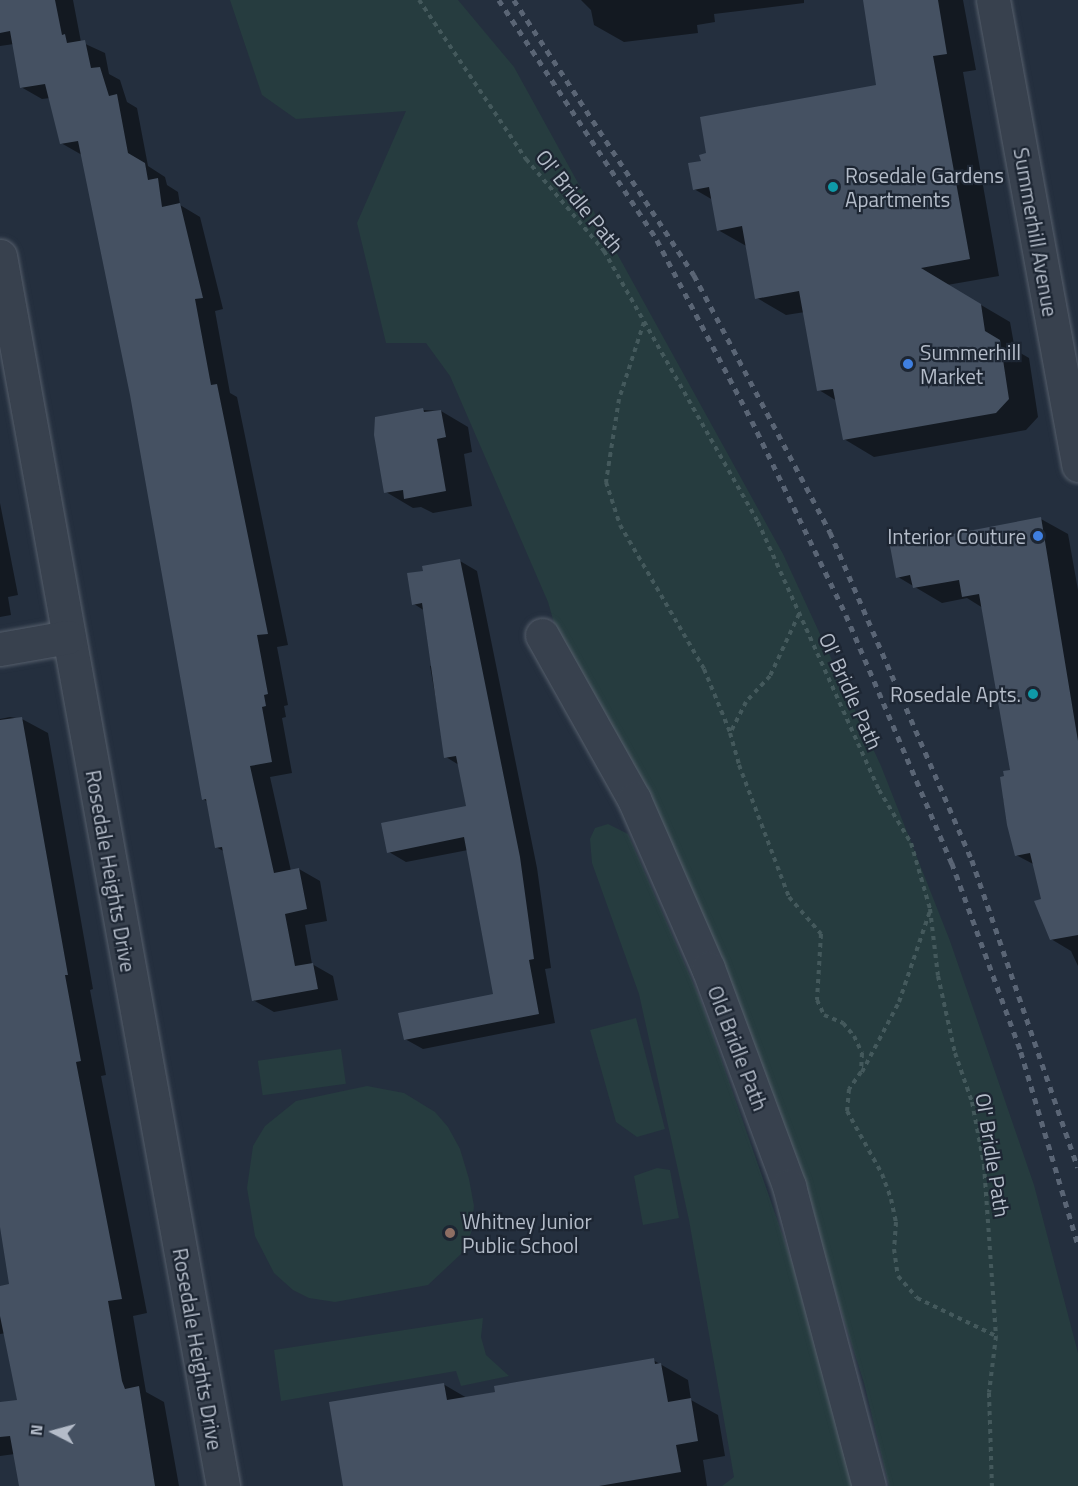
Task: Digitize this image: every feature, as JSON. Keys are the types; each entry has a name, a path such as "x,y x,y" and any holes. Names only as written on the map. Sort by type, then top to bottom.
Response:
{"street":[{"name":"Summerhill Avenue","path":"993,0 1078,465"},
{"name":"Rosedale Heights Drive","path":"0,256 223,1486"},
{"name":"Old Bridle Path","path":"542,635 634,800 708,968 789,1186 869,1486"},
{"path":"0,649 68,637"}],"path":[{"name":"Ol' Bridle Path","path":"419,0 526,159 604,251 758,522 879,790 911,843 930,909 938,976 955,1053 972,1102 984,1165 996,1336 989,1393 992,1486"},
{"path":"644,322 619,399 606,482 620,525 704,669 730,733 789,897 821,934 817,1000 824,1015 843,1023 854,1036 862,1053 861,1072"},
{"path":"730,733 746,702 770,676 799,614"},
{"path":"930,909 899,1002 861,1072 849,1089 847,1111 882,1174 891,1199 898,1276 917,1298 996,1336"}],"green space":[{"path":"230,0 458,0 514,67 783,554 881,766 950,941 1034,1185 1078,1353 1078,1486 889,1486 864,1383 809,1209 561,647 548,602 450,376 426,343 386,343 357,223 406,111 296,119 262,95"},
{"path":"608,824 628,834 701,1001 793,1265 853,1486 722,1486 734,1477 689,1220 639,994 592,863 590,839 595,828"},
{"path":"636,1018 665,1129 637,1137 616,1122 590,1030"},
{"path":"341,1049 346,1084 263,1095 258,1061"},
{"path":"367,1086 404,1093 435,1112 448,1127 460,1149 469,1179 474,1206 471,1233 461,1254 428,1285 335,1302 309,1298 293,1290 274,1273 255,1236 247,1188 253,1146 265,1126 296,1101"},
{"path":"657,1168 670,1170 679,1218 643,1225 634,1176"},
{"path":"483,1318 481,1337 486,1355 509,1376 461,1386 456,1371 281,1401 274,1350"}],"building":[{"path":"0,0 55,0 62,35 65,34 67,43 85,40 91,68 100,67 109,96 117,94 128,153 145,163 148,180 158,178 162,207 180,203 203,298 195,299 211,385 217,384 268,634 257,635 268,694 264,695 266,706 262,707 272,762 250,766 274,873 299,868 307,909 285,914 295,966 313,963 318,989 252,1001 222,847 215,848 206,799 202,800 130,395 78,141 60,144 45,84 20,88 10,31 0,33"},
{"path":"863,0 938,0 947,54 933,56 970,259 921,268 981,304 985,331 1000,340 1009,399 996,413 843,440 833,389 817,391 799,291 755,299 742,226 717,231 709,187 693,190 688,163 701,161 699,155 706,153 700,117 876,85"},
{"path":"423,408 424,412 441,410 446,437 437,439 446,491 404,499 403,490 384,493 374,435 375,417"},
{"path":"1041,517 1078,741 1078,935 1050,940 1034,901 1041,899 1030,853 1015,856 1007,825 1000,777 1004,776 1003,771 1010,770 979,594 962,597 959,580 913,588 910,575 896,578 890,546"},
{"path":"460,559 520,857 534,959 529,960 539,1014 404,1040 398,1013 493,994 464,837 387,853 381,823 466,806 456,756 444,758 422,603 412,605 407,573 423,571 422,566"},
{"path":"22,717 68,975 65,975 81,1061 76,1062 122,1299 108,1301 122,1381 125,1389 139,1386 155,1486 19,1486 10,1436 0,1437 0,1402 17,1400 0,1316 0,1286 9,1284 0,1227 0,720"},
{"path":"654,1358 655,1364 661,1363 668,1402 691,1398 698,1441 676,1445 681,1472 599,1486 343,1486 329,1402 444,1383 447,1400 495,1392 494,1386"}],"railway":[{"path":"499,0 657,240 752,421 846,615 952,863 1021,1052 1078,1245"},
{"path":"514,0 694,275 830,532 972,860 1078,1167"}],"place":[{"name":"Rosedale Gardens Apartments","path":"833,187"},
{"name":"Summerhill Market","path":"908,364"},
{"name":"Interior Couture","path":"1038,536"},
{"name":"Rosedale Apts.","path":"1033,694"},
{"name":"Whitney Junior Public School","path":"450,1233"}]}
